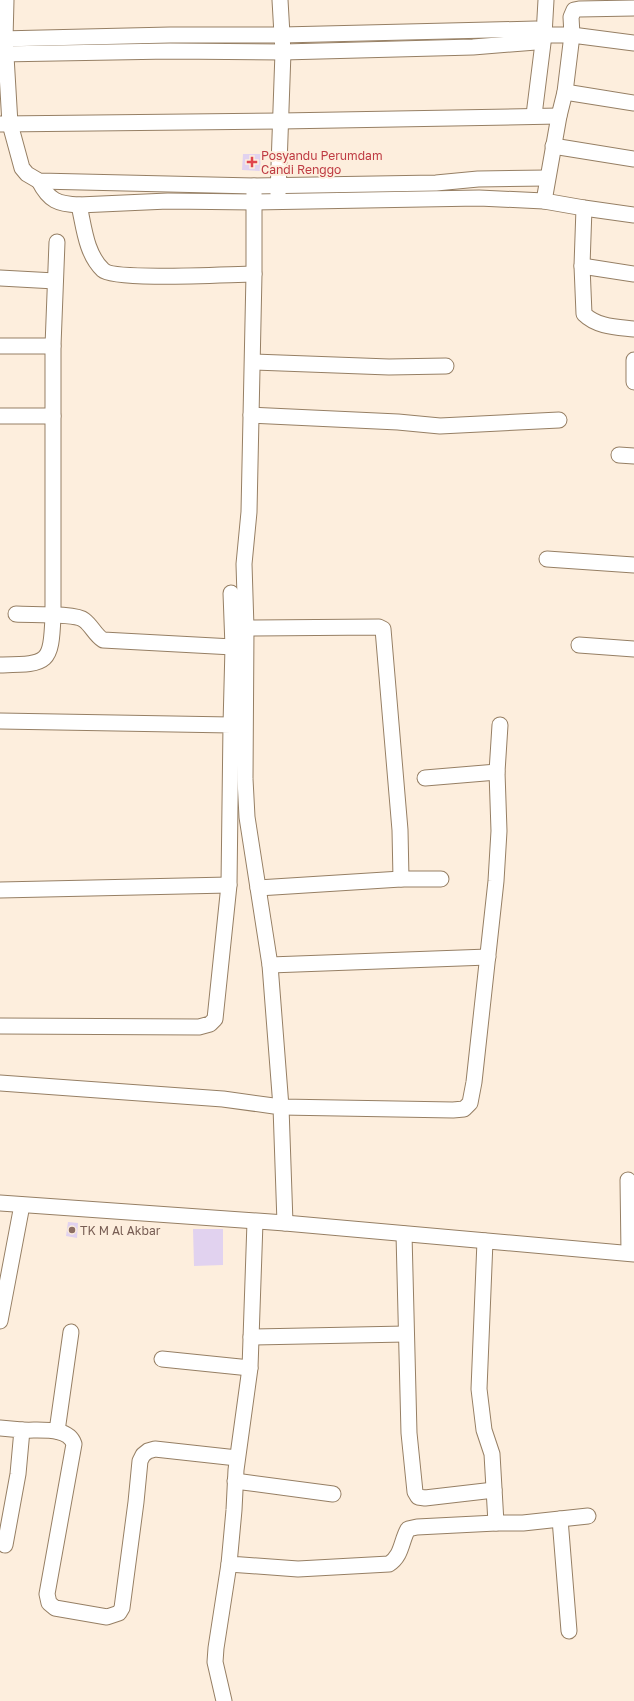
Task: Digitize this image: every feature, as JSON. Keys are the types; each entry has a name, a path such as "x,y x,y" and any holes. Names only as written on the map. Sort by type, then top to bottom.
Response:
{"street":[{"path":"6,0 3,47 5,124 22,168 27,174 39,181 254,186 436,183 478,179 547,178"},
{"path":"278,201 283,52 280,0"},
{"path":"534,115 544,35 546,0"},
{"path":"544,201 553,146 565,92 572,35 571,17 574,10 634,8"},
{"path":"3,47 102,37 170,35 282,35 536,29 544,35 572,35 634,43"},
{"path":"170,35 170,51"},
{"path":"3,47 102,52 283,52 473,47 536,42 544,35"},
{"path":"102,37 102,52"},
{"path":"565,92 634,103"},
{"path":"5,124 281,121 534,115 559,116"},
{"path":"553,146 634,159"},
{"path":"514,200 515,178"},
{"path":"478,179 479,198"},
{"path":"39,181 44,191 53,200 64,204 79,205 168,201 254,202 479,198 544,201 634,215"},
{"path":"436,183 436,199"},
{"path":"336,184 336,200"},
{"path":"365,184 366,200"},
{"path":"254,186 253,362 249,512 244,564 246,628 245,779 247,817 270,965 281,1107 285,1223"},
{"path":"79,205 86,239 93,256 108,273 129,276 254,274"},
{"path":"584,208 582,266 584,314 589,320 598,324 634,329"},
{"path":"0,665 33,664 41,661 48,655 52,646 53,346 57,242"},
{"path":"582,266 634,274"},
{"path":"0,278 55,281"},
{"path":"0,346 53,346"},
{"path":"634,360 634,382"},
{"path":"253,362 389,367 446,366"},
{"path":"251,415 398,422 440,426 559,420"},
{"path":"0,416 53,416"},
{"path":"547,559 634,565"},
{"path":"0,1026 200,1027 210,1024 215,1019 230,885 233,647 231,593"},
{"path":"16,614 79,616 97,636 103,640 233,647"},
{"path":"246,628 379,627 383,629 400,830 401,879"},
{"path":"579,645 634,649"},
{"path":"0,721 232,725"},
{"path":"0,1084 223,1099 281,1107 464,1109 470,1103 473,1092 496,881 499,831 497,772 500,725"},
{"path":"425,778 497,772"},
{"path":"258,888 401,879 442,879"},
{"path":"0,890 230,885"},
{"path":"270,965 488,957"},
{"path":"0,1203 285,1223 632,1253 628,1180"},
{"path":"0,1321 22,1205"},
{"path":"224,1701 215,1662 229,1564 237,1458 250,1368 255,1222"},
{"path":"404,1234 409,1433 415,1492 418,1497 425,1498 494,1490"},
{"path":"485,1241 479,1388 484,1430 492,1454 496,1523"},
{"path":"57,1431 71,1332"},
{"path":"251,1337 406,1334"},
{"path":"162,1359 250,1368"},
{"path":"0,1428 57,1431 72,1437 74,1444 47,1594 48,1601 51,1606 55,1608 107,1617 119,1613 122,1608 140,1462 143,1455 148,1451 155,1450 237,1458"},
{"path":"6,1545 18,1474 22,1430"},
{"path":"235,1481 333,1494"},
{"path":"229,1564 298,1569 389,1564 394,1561 399,1554 403,1537 408,1529 417,1527 523,1523 588,1516"},
{"path":"560,1519 569,1631"}],"building":[{"name":"Posyandu Perumdam Candi Renggo","path":"243,154 261,154 260,171 242,170"},
{"name":"TK M Al Akbar","path":"68,1222 78,1223 77,1238 66,1236"},
{"path":"193,1229 223,1229 223,1265 194,1266"}],"place":[{"name":"Posyandu Perumdam Candi Renggo","path":"252,162"},
{"name":"TK M Al Akbar","path":"72,1230"}]}
